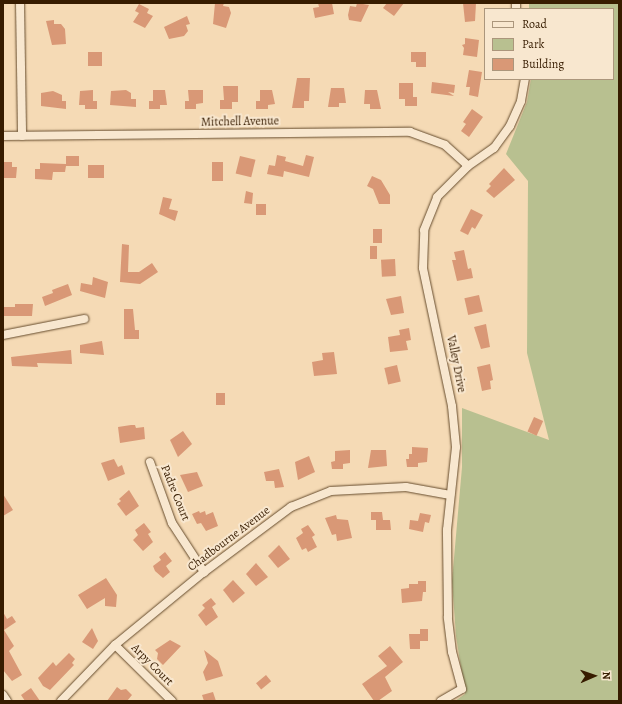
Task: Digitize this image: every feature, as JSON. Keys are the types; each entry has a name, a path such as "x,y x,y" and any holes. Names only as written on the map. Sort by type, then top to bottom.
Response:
{"street":[{"path":"20,3 22,136"},
{"name":"Valley Drive","path":"441,701 462,689 452,652 448,617 447,530 456,447 455,425 423,268 424,230 437,197 468,166 494,148 510,126 520,101 525,80"},
{"name":"Mitchell Avenue","path":"3,136 410,132 445,145 468,166"},
{"path":"3,335 84,319"},
{"name":"Padre Court","path":"150,462 172,523 204,572"},
{"name":"Chadbourne Avenue","path":"61,701 115,645 204,572 291,507 331,491 406,487 450,495"},
{"name":"Arpy Court","path":"115,645 172,701"},
{"path":"3,695 7,701"}],"green space":[{"path":"529,3 619,3 619,701 455,701 465,694 456,636 452,581 462,467 462,408 549,440 527,353 528,181 506,154 527,102 531,80 614,80 614,8 529,8"}],"building":[{"path":"215,3 224,3 223,6 229,7 231,13 226,28 213,24"},
{"path":"318,3 332,3 334,14 315,18 313,8 319,7"},
{"path":"357,3 369,5 361,22 349,20 348,15 350,6 356,7"},
{"path":"387,3 404,3 394,16 383,8"},
{"path":"463,3 476,3 475,21 465,22"},
{"path":"139,4 149,9 147,13 153,16 145,28 133,22 139,13 135,11"},
{"path":"187,16 190,24 186,25 188,31 184,36 169,39 164,27"},
{"path":"54,20 54,24 61,24 65,29 66,44 52,45 46,21"},
{"path":"465,38 479,40 477,57 463,55 464,48 462,45 465,44"},
{"path":"88,52 102,52 102,66 88,66"},
{"path":"411,52 426,52 426,67 416,67 416,62 411,62"},
{"path":"469,70 482,72 478,97 469,95 470,87 466,87"},
{"path":"297,78 310,78 309,101 304,101 304,108 292,108"},
{"path":"432,82 455,85 454,93 448,92 454,96 431,93"},
{"path":"399,83 413,83 413,97 417,97 417,106 405,106 405,99 399,99"},
{"path":"223,86 238,86 238,102 232,102 232,109 220,109 220,100 224,100"},
{"path":"331,88 344,88 346,103 339,103 339,107 328,107"},
{"path":"93,90 93,101 97,101 97,109 85,109 85,105 79,105 80,91"},
{"path":"126,90 131,93 131,99 136,99 136,107 110,105 111,91"},
{"path":"153,90 165,90 167,105 160,105 160,109 149,109 149,101 153,101"},
{"path":"188,90 203,90 203,103 196,104 196,109 185,109 185,101 189,101"},
{"path":"260,90 272,90 275,104 268,105 268,109 256,109 256,101 260,101"},
{"path":"365,90 377,90 381,109 370,109 370,104 364,104"},
{"path":"53,91 62,95 62,101 66,101 66,109 41,106 41,93"},
{"path":"472,109 483,117 469,137 461,131 466,124 463,122"},
{"path":"277,155 286,157 285,161 303,166 306,155 314,157 309,177 284,171 283,177 267,174 269,165 275,166"},
{"path":"66,156 79,156 79,166 66,166 65,172 53,172 52,180 35,179 35,169 40,169 40,163 66,164"},
{"path":"240,156 256,160 251,177 236,173"},
{"path":"3,162 12,162 12,167 17,167 16,178 3,178"},
{"path":"212,162 223,162 223,181 212,181"},
{"path":"88,165 104,165 104,178 88,178"},
{"path":"504,168 515,180 494,198 486,191 491,186 489,184"},
{"path":"372,176 381,180 390,195 390,204 379,204 373,189 367,186"},
{"path":"246,191 253,193 252,204 244,203"},
{"path":"163,197 172,199 169,209 178,211 175,221 159,214"},
{"path":"256,204 266,204 266,215 256,215"},
{"path":"471,209 483,215 475,229 472,227 468,235 460,231"},
{"path":"373,229 382,229 382,243 373,243"},
{"path":"122,244 129,245 128,272 139,272 152,263 158,272 140,284 120,282"},
{"path":"370,246 377,246 377,259 370,259"},
{"path":"464,250 468,269 471,268 473,278 457,281 452,260 456,260 454,252"},
{"path":"395,259 396,276 382,277 381,260"},
{"path":"93,277 108,282 105,298 80,291 81,283 92,285"},
{"path":"68,284 72,295 45,306 42,297 53,293 52,290"},
{"path":"479,295 483,312 468,315 464,298"},
{"path":"401,296 404,313 391,315 386,299"},
{"path":"15,304 33,304 32,316 3,316 3,307 15,307"},
{"path":"124,309 133,309 135,330 139,330 139,339 124,339"},
{"path":"486,324 490,347 481,349 474,327"},
{"path":"409,328 411,340 406,341 408,350 390,352 388,337 400,335 399,330"},
{"path":"102,341 104,355 80,353 80,345"},
{"path":"71,350 72,364 37,363 38,367 12,366 11,357"},
{"path":"334,352 337,374 314,376 312,362 323,360 322,353"},
{"path":"490,364 493,380 490,381 491,389 482,391 477,367"},
{"path":"397,365 401,382 388,384 384,368"},
{"path":"216,393 225,393 225,405 216,405"},
{"path":"534,417 543,421 537,436 527,432"},
{"path":"135,425 136,428 144,427 145,439 120,443 118,427"},
{"path":"183,431 192,444 178,457 170,440"},
{"path":"412,447 428,448 427,462 418,463 418,467 407,467 406,459 409,459 409,454 412,454"},
{"path":"350,450 350,463 343,464 343,469 332,469 331,462 335,461 335,451"},
{"path":"371,450 386,450 387,466 368,468"},
{"path":"309,456 315,472 298,480 295,462"},
{"path":"114,459 118,467 122,465 125,474 108,481 101,463"},
{"path":"279,469 284,487 275,488 274,481 266,481 264,472"},
{"path":"197,472 203,486 188,492 180,475"},
{"path":"129,490 139,506 126,516 117,504 121,501 119,499"},
{"path":"3,494 13,510 3,516"},
{"path":"199,511 200,513 205,511 206,515 213,512 218,526 206,531 201,523 197,524 192,514"},
{"path":"371,512 382,512 383,520 390,520 391,530 376,530 376,520 371,520"},
{"path":"420,513 431,515 429,523 425,522 423,532 409,529 410,520 418,521"},
{"path":"336,515 337,519 348,520 352,538 337,541 336,534 332,535 325,518"},
{"path":"144,523 151,532 148,534 153,542 143,551 133,540 138,535 135,530"},
{"path":"308,525 315,535 312,537 317,547 308,552 306,548 302,550 296,538 303,533 301,529"},
{"path":"279,545 290,559 278,568 268,556"},
{"path":"165,552 172,561 166,566 170,572 163,578 155,571 153,566 161,560 159,557"},
{"path":"256,563 268,577 256,586 246,574"},
{"path":"106,578 117,595 116,607 105,606 105,598 87,609 78,595"},
{"path":"233,580 245,593 233,603 223,590"},
{"path":"418,581 426,581 426,592 423,592 422,601 402,603 401,589 409,588 409,584 418,584"},
{"path":"211,598 216,604 212,607 218,617 206,626 198,615 205,608 202,605"},
{"path":"3,612 7,619 12,616 16,622 4,630 14,646 9,651 22,675 12,681 3,670"},
{"path":"92,628 98,641 93,649 82,642"},
{"path":"420,629 428,629 428,641 420,641 420,649 410,649 409,634 420,634"},
{"path":"170,640 181,646 163,665 157,659 158,653 155,650"},
{"path":"390,646 403,662 385,677 392,691 378,701 374,701 362,684 387,666 378,656"},
{"path":"204,650 218,661 223,676 206,681 203,672 208,663"},
{"path":"69,653 75,659 72,663 74,665 50,690 43,686 38,678 53,662 56,666"},
{"path":"266,675 271,681 261,689 256,683"},
{"path":"117,687 121,690 126,689 132,695 127,701 107,701"},
{"path":"31,688 40,701 25,701 21,695"},
{"path":"213,692 216,701 204,701 202,695"}]}
